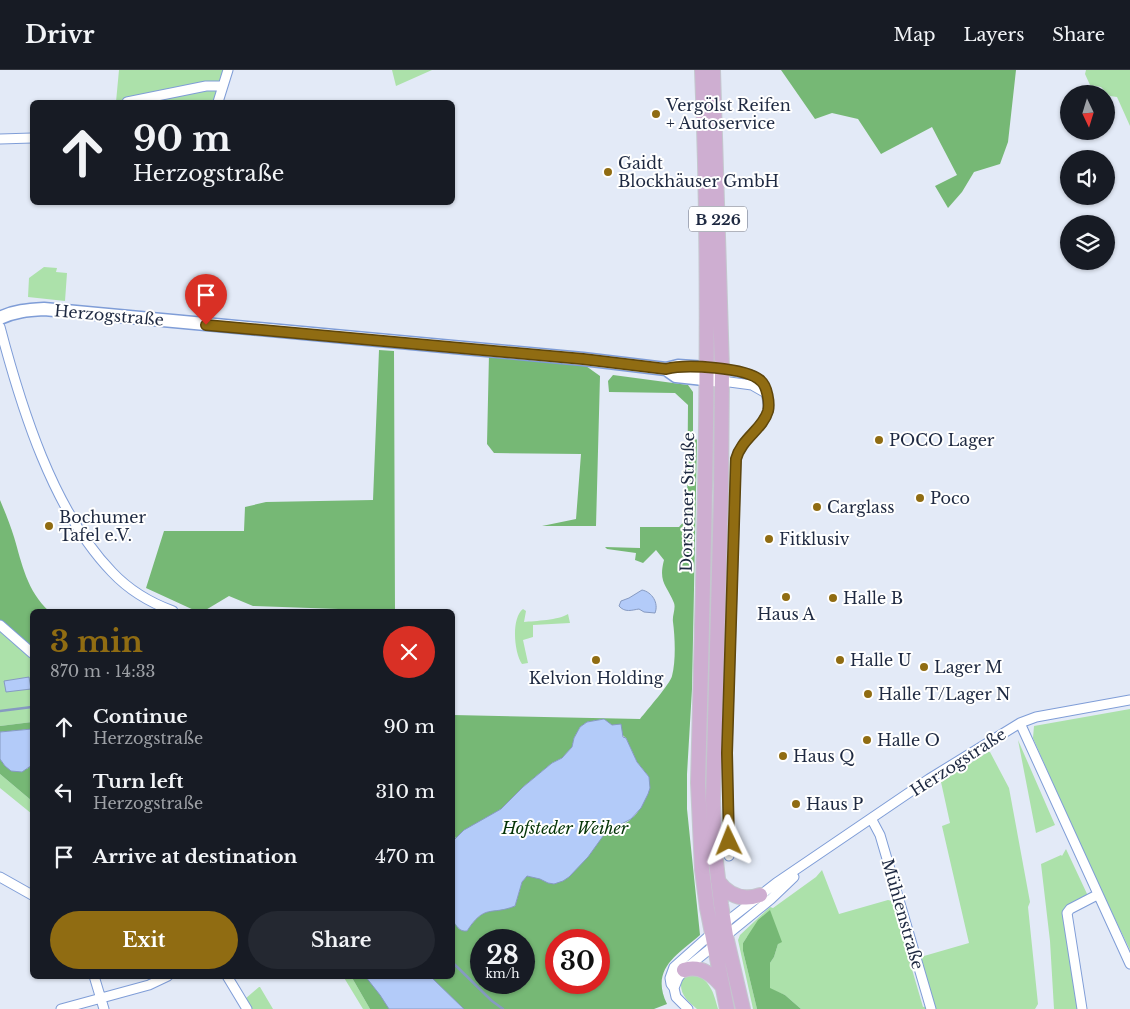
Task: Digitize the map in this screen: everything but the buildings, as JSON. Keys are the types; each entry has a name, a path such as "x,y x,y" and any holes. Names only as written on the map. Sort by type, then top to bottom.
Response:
{"main road":[{"name":"Dorstener Straße","path":"702,70 706,181 707,374 698,782 702,870 712,940 727,1009"},
{"name":"Dorstener Straße","path":"713,70 722,375 713,774 715,853 725,930 743,1009"},
{"path":"718,881 727,891 738,897 749,899 760,895"},
{"path":"684,970 703,970 715,978 722,987"}],"street":[{"path":"219,100 228,70"},
{"path":"137,100 206,86 223,86"},
{"path":"0,139 30,138"},
{"name":"Herzogstraße","path":"0,318 26,310 44,309 583,359 666,369 676,376 707,374 755,377 764,385 768,412 744,441 736,459 731,581 727,786 729,856"},
{"path":"0,327 26,414 54,482 78,526 112,573 138,593 169,609"},
{"path":"0,625 30,651"},
{"name":"Herzogstraße","path":"725,930 760,895 872,820 929,779 1020,724 1036,717 1130,700"},
{"path":"1020,724 1130,964"},
{"name":"Mühlenstraße","path":"872,820 880,835 931,1009"},
{"name":"Herzogstraße","path":"725,930 771,899 804,865"},
{"path":"0,876 30,894"},
{"path":"1082,1009 1066,915 1068,910 1097,895"},
{"path":"688,1009 676,997 670,982 674,967 725,930"},
{"path":"674,988 684,970 712,940"},
{"path":"95,979 104,1009"},
{"path":"61,1009 149,985 162,979"},
{"path":"229,979 247,1009"}],"green space":[{"path":"119,70 224,70 214,100 116,100"},
{"path":"392,70 432,70 396,86"},
{"path":"781,70 1016,70 1008,142 1000,164 974,172 962,192 948,208 935,186 957,175 932,127 881,154 858,119 832,113 815,119"},
{"path":"1086,70 1130,70 1130,126 1117,97 1115,97 1115,85 1090,85 1085,74"},
{"path":"44,267 57,268 56,272 67,273 65,301 28,297 29,278"},
{"path":"379,350 394,351 395,609 253,606 229,596 207,609 192,609 146,588 164,531 244,531 245,507 266,502 373,500"},
{"path":"489,354 586,366 600,376 596,526 542,526 576,519 581,454 494,453 487,444"},
{"name":"Hofsteder Weiher","path":"613,375 688,385 693,392 693,436 697,440 692,689 687,809 700,935 675,956 664,972 662,981 663,992 667,1004 654,1009 370,1009 353,979 455,979 455,923 459,929 467,931 482,914 515,906 522,882 527,876 553,876 576,867 589,855 605,833 629,821 642,805 649,777 637,762 626,738 604,719 587,722 580,727 572,747 562,758 552,763 523,787 501,809 455,838 455,715 640,719 663,691 672,676 675,656 674,605 663,579 662,568 664,560 656,550 643,563 635,560 636,553 607,549 605,547 640,548 640,527 679,527 687,518 688,405 675,393 609,392 608,381"},
{"path":"0,500 26,577 35,595 47,609 30,609 30,651 0,625"},
{"path":"523,609 526,611 524,622 553,619 568,614 570,623 533,625 533,637 523,640 528,663 522,664 517,652 515,627 519,613"},
{"path":"0,625 30,651 30,722 0,726"},
{"path":"1130,709 1130,950 1086,859 1033,738 1034,726"},
{"path":"30,722 30,729 0,732 0,726"},
{"path":"1018,740 1055,825 1036,833"},
{"path":"990,752 1009,788 1030,902 1028,907 1038,1004 1035,1009 936,1009 921,960 924,956 969,943 942,826 950,823 941,782"},
{"path":"0,759 5,766 27,769 30,767 30,799 0,774"},
{"path":"0,774 30,799 30,812 0,788"},
{"path":"1066,849 1088,896 1065,908 1063,912 1079,1009 1054,1009 1050,941 1041,864 1062,856"},
{"path":"822,870 839,914 888,900 892,901 923,1007 927,1006 928,1009 801,1009 785,995 770,989 770,963 778,944 747,937 743,943 743,951 757,1009 753,1009 738,940 740,935 770,907 773,908 816,877"},
{"path":"770,910 782,942 778,944 770,963 770,988 785,995 801,1009 757,1009 743,951 743,943 758,920"},
{"path":"695,972 711,988 718,1009 697,1009 685,997 681,982 687,975"},
{"path":"345,979 353,979 370,1009 363,1009"},
{"path":"259,987 273,1009 252,1009 245,999"}],"water":[{"path":"642,590 654,598 656,605 655,613 644,612 639,609 626,610 619,606 621,601"},
{"path":"29,677 30,689 6,692 4,681"},
{"name":"Hofsteder Weiher","path":"604,719 612,725 621,724 623,737 626,738 637,762 649,777 650,788 641,808 631,819 606,832 588,857 569,877 554,884 527,876 522,882 515,906 484,913 473,922 467,931 460,930 455,924 455,839 464,830 501,809 523,787 552,763 562,758 572,747 580,727 587,722"},
{"path":"30,729 30,766 22,772 11,771 0,759 0,732"},
{"path":"367,979 433,979 464,1009 389,1009"}],"waterway":[{"path":"0,711 30,707"},
{"path":"455,965 492,1001 503,1009"}],"place":[{"name":"Vergölst Reifen + Autoservice","path":"656,114"},
{"name":"Gaidt Blockhäuser GmbH","path":"608,172"},
{"name":"POCO Lager","path":"879,440"},
{"name":"Poco","path":"920,498"},
{"name":"Carglass","path":"817,507"},
{"name":"Bochumer Tafel e.V.","path":"49,526"},
{"name":"Fitklusiv","path":"769,539"},
{"name":"Haus A","path":"786,597"},
{"name":"Halle B","path":"833,598"},
{"name":"Kelvion Holding","path":"596,660"},
{"name":"Halle U","path":"840,660"},
{"name":"Lager M","path":"924,667"},
{"name":"Halle T/Lager N","path":"868,694"},
{"name":"Halle O","path":"867,740"},
{"name":"Haus Q","path":"783,756"},
{"name":"Haus P","path":"796,804"}],"route":[{"path":"206,325 448,346 666,369 678,366 722,369 752,375 761,381 764,385 768,412 744,441 736,459 727,753 729,841"}]}
